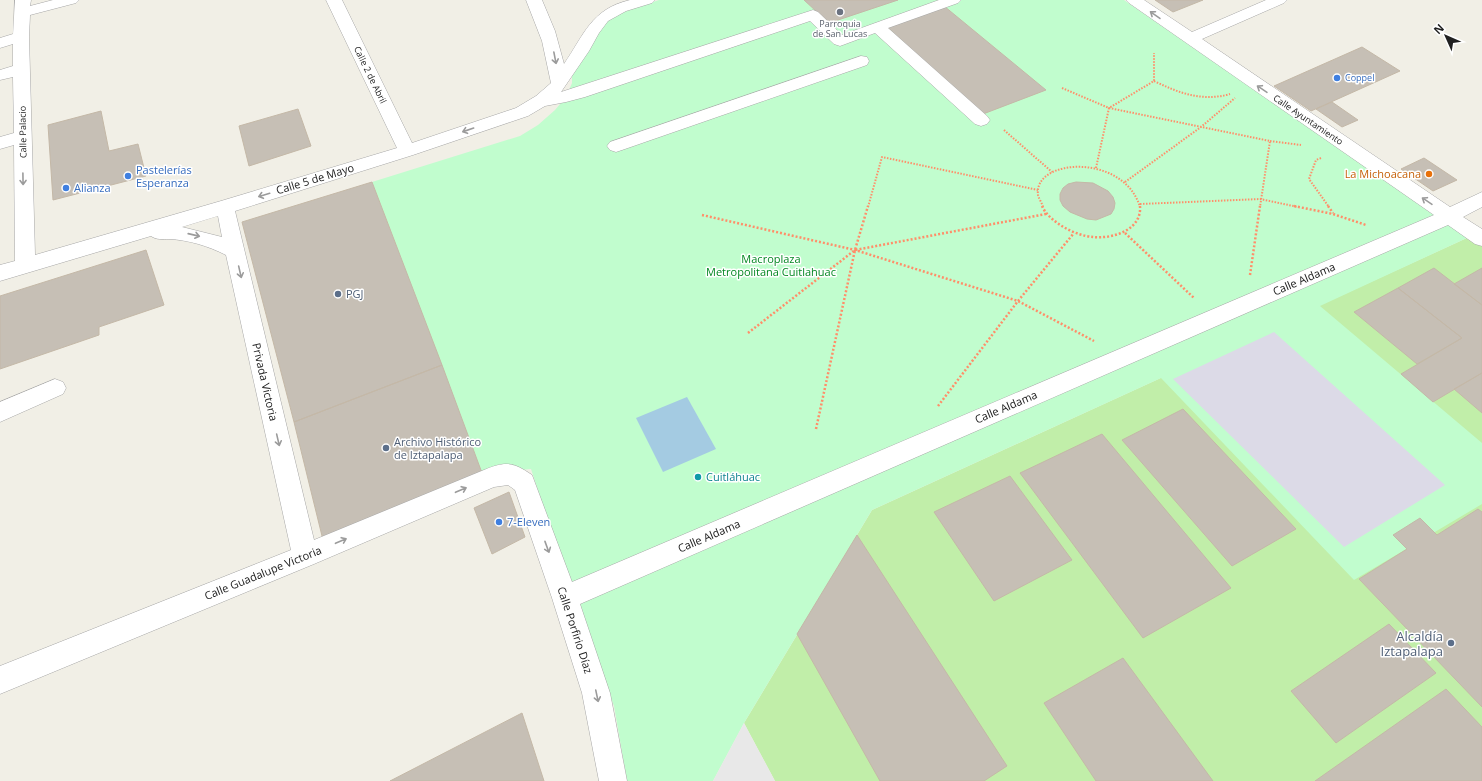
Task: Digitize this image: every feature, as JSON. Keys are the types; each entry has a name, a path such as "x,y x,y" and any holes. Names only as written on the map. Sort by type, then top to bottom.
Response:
{"street":[{"path":"23,6 71,0"},
{"name":"Calle 2 de Abril","path":"334,0 407,150"},
{"path":"534,0 544,20 556,57 559,84"},
{"name":"Calle 5 de Mayo","path":"0,273 225,207 522,112 552,92 559,84 581,51 592,31 603,18 621,8 647,0"},
{"path":"840,41 953,0"},
{"name":"Calle Ayuntamiento","path":"1134,0 1482,240"},
{"path":"1190,39 1279,0"},
{"name":"Calle Palacio","path":"23,6 21,37 25,265"},
{"path":"540,101 573,95 813,15 863,63 616,146"},
{"path":"877,28 981,120"},
{"path":"0,43 21,37"},
{"path":"0,75 22,69"},
{"path":"0,143 23,137"},
{"name":"Calle Aldama","path":"565,598 1247,304 1448,216 1482,199"},
{"name":"Privada Victoria","path":"225,207 305,556"},
{"path":"141,231 193,234 234,250"},
{"path":"0,412 55,388"},
{"name":"Calle Guadalupe Victoria","path":"0,680 305,556 492,477 511,474 524,484"},
{"name":"Calle Porfirio Díaz","path":"524,484 565,598 596,693 613,781"}],"path":[{"path":"1154,54 1154,81"},
{"path":"1154,81 1184,96 1220,98 1234,92"},
{"path":"1096,168 1109,108 1154,81"},
{"path":"1062,88 1109,108 1270,141 1260,199 1247,304"},
{"path":"1125,182 1201,127 1237,96"},
{"path":"1000,126 1052,172"},
{"path":"816,429 856,250 882,157 1038,190"},
{"path":"1322,158 1316,160 1309,178 1333,214"},
{"path":"1080,166 1096,168 1112,174 1125,182 1135,192 1140,204 1140,215 1135,225 1124,233 1109,237 1092,237 1074,233 1058,224 1046,214 1039,202 1038,190 1042,180 1052,172 1065,167 1080,166"},
{"path":"1140,204 1260,199 1333,214 1370,226 1397,238"},
{"path":"748,333 856,250 1046,214"},
{"path":"702,215 856,250 1018,301 1124,356"},
{"path":"937,408 1018,301 1074,233"},
{"path":"1124,233 1214,318"}],"green space":[{"name":"Macroplaza Metropolitana Cuitlahuac","path":"659,0 1124,0 1469,237 1320,306 1482,443 1482,504 1354,580 1161,378 872,510 744,723 713,781 627,781 614,706 572,595 531,469 482,473 372,182 520,136 538,125 555,110 566,97 572,83 572,68 608,20 620,13"},
{"path":"1469,237 1482,246 1482,781 775,781 744,723 872,510"}],"shaded area":[{"path":"1274,332 1445,485 1344,547 1173,379"},
{"path":"744,723 775,781 713,781"}],"water":[{"path":"687,397 716,449 663,472 636,418"}],"building":[{"name":"Parroquia de San Lucas","path":"804,0 898,0 829,23"},
{"path":"1155,0 1203,0 1173,12"},
{"path":"944,6 1046,90 983,114 886,26"},
{"name":"Coppel","path":"1362,47 1400,71 1311,111 1274,86"},
{"path":"1332,102 1358,120 1342,127 1316,109"},
{"path":"298,109 311,146 249,166 239,126"},
{"path":"101,111 109,151 138,144 146,176 53,200 48,125"},
{"name":"La Michoacana","path":"1424,158 1457,180 1433,191 1401,169"},
{"name":"PGJ","path":"372,182 442,365 294,422 242,222"},
{"path":"1076,182 1093,183 1108,191 1113,197 1115,203 1111,214 1096,220 1087,219 1070,212 1063,206 1060,200 1060,194 1063,188 1068,184"},
{"path":"146,250 164,305 99,327 99,335 0,369 0,296"},
{"path":"1434,268 1482,305 1482,373 1433,402 1401,374 1462,338 1398,288"},
{"path":"1482,268 1482,305 1454,284"},
{"path":"1398,288 1462,338 1417,364 1354,312"},
{"name":"Archivo Histórico de Iztapalapa","path":"442,365 482,473 323,540 294,422"},
{"path":"1482,373 1482,413 1454,389"},
{"path":"1183,409 1296,529 1232,566 1122,440"},
{"path":"1102,434 1231,588 1143,638 1020,473"},
{"path":"1010,476 1072,560 994,601 934,512"},
{"name":"7-Eleven","path":"509,492 525,537 492,554 474,508"},
{"name":"Alcaldía Iztapalapa","path":"1478,509 1482,512 1482,707 1359,579 1407,549 1393,535 1420,518 1437,535"},
{"path":"857,535 1007,766 984,781 880,781 797,634"},
{"path":"1389,624 1436,673 1336,743 1291,691"},
{"path":"1123,658 1213,781 1096,781 1044,703"},
{"path":"1446,689 1482,727 1482,781 1315,781"},
{"path":"522,713 544,781 390,781"}],"place":[{"name":"Parroquia de San Lucas","path":"840,12"},
{"name":"Coppel","path":"1337,78"},
{"name":"La Michoacana","path":"1429,174"},
{"name":"Pastelerías Esperanza","path":"128,176"},
{"name":"Alianza","path":"66,188"},
{"name":"PGJ","path":"338,294"},
{"name":"Archivo Histórico de Iztapalapa","path":"386,448"},
{"name":"Cuitláhuac","path":"698,477"},
{"name":"7-Eleven","path":"499,522"},
{"name":"Alcaldía Iztapalapa","path":"1451,643"}]}
